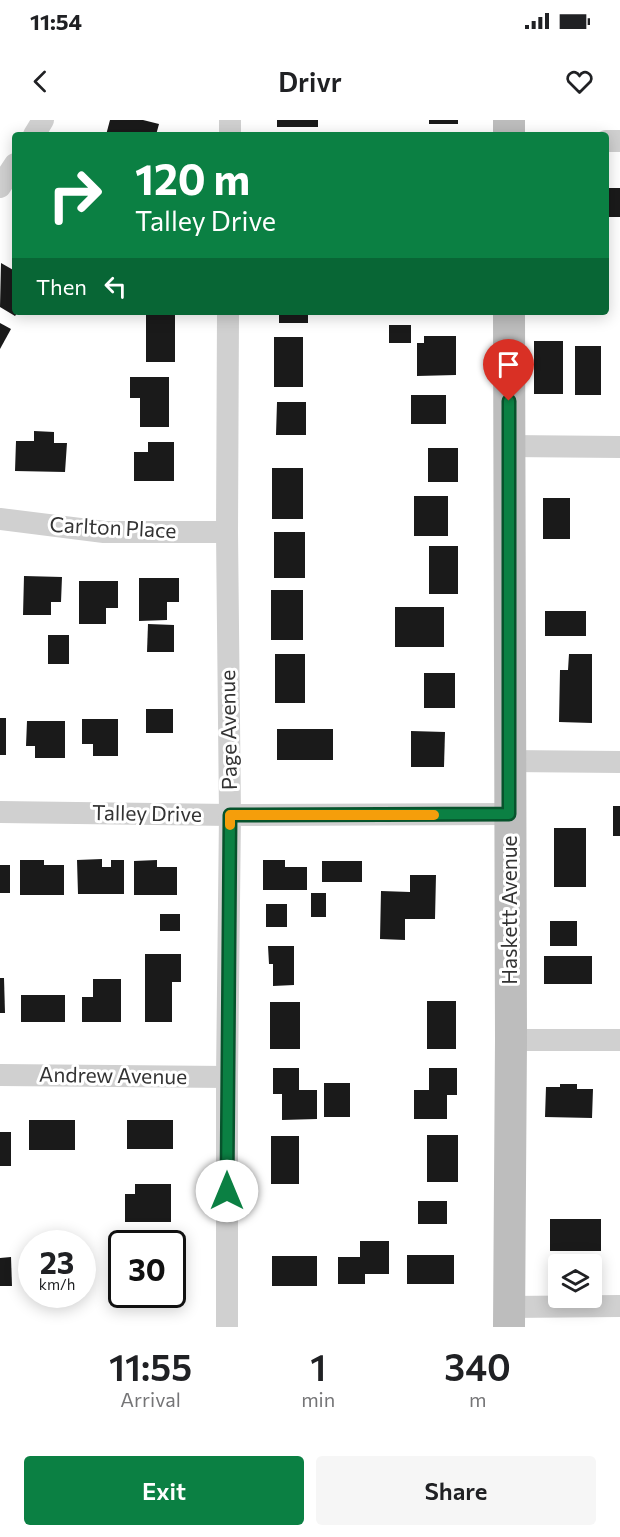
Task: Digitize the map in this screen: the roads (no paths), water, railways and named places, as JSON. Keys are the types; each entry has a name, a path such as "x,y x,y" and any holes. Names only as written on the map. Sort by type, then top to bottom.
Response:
{"street":[{"path":"0,188 12,169"},
{"name":"Page Avenue","path":"227,1327 230,815 227,532 228,315"},
{"name":"Haskett Avenue","path":"509,315 508,761 511,1040 509,1317"},
{"path":"509,446 620,447"},
{"name":"Carlton Place","path":"0,519 104,532 227,532"},
{"path":"508,761 620,762"},
{"name":"Talley Drive","path":"0,812 230,815 509,814"},
{"path":"511,1040 620,1040"},
{"name":"Andrew Avenue","path":"0,1075 227,1077"},
{"path":"509,1317 620,1306"}]}
